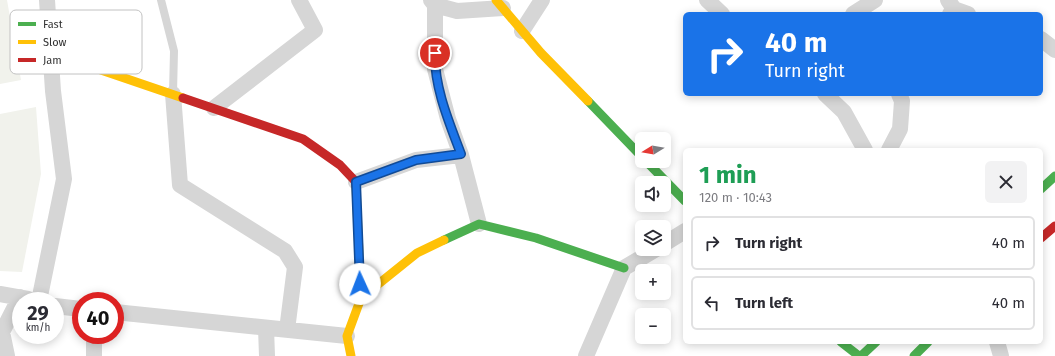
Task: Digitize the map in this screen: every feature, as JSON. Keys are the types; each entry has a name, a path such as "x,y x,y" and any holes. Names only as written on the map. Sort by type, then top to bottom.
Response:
{"street":[{"path":"47,0 48,10"},
{"path":"214,108 315,30 299,0"},
{"path":"522,31 542,0"},
{"path":"707,0 720,12"},
{"path":"856,12 875,0"},
{"path":"479,224 461,154 448,119 435,69 433,3 457,11 499,4 541,53 635,150"},
{"path":"1043,40 1055,50"},
{"path":"41,292 64,179 52,74"},
{"path":"113,74 303,139 340,165 356,182 361,298 347,336 351,356"},
{"path":"173,94 180,185 285,251 295,267 287,330"},
{"path":"827,96 844,112 865,148"},
{"path":"890,148 900,129 902,101 900,96"},
{"path":"356,182 416,160 461,154"},
{"path":"653,168 683,199"},
{"path":"1043,187 1055,176"},
{"path":"361,298 417,253 479,224 536,238 624,268"},
{"path":"1043,236 1055,226"},
{"path":"671,240 683,233"},
{"path":"586,356 624,268 644,256"},
{"path":"0,294 12,296"},
{"path":"124,313 347,336"},
{"path":"7,356 1,332 12,318"},
{"path":"266,328 267,356"},
{"path":"94,344 94,356"},
{"path":"844,344 860,356 874,344"},
{"path":"914,356 926,344"},
{"path":"998,344 1001,356"}],"lane":[{"path":"161,0 174,51 173,94"}],"shaded area":[{"path":"0,0 7,0 10,17 10,74 20,74 21,80 0,84"},
{"path":"36,107 41,174 22,272 0,271 0,114"}],"traffic: fast":[{"path":"588,101 635,150"},
{"path":"653,168 683,199"},
{"path":"1043,187 1055,176"},
{"path":"444,240 479,224 536,238 624,268"},
{"path":"844,344 859,356"},
{"path":"861,356 874,344"},
{"path":"914,356 926,344"}],"traffic: slow":[{"path":"496,0 541,53 588,101"},
{"path":"113,74 183,98"},
{"path":"356,186 361,298"},
{"path":"351,356 347,336 361,298 417,253 444,240"}],"traffic: jam":[{"path":"183,98 303,139 340,165 356,182 356,186"},
{"path":"1043,236 1055,226"}],"route":[{"path":"360,284 356,182 416,160 461,154 448,119 435,69 435,53"}]}
